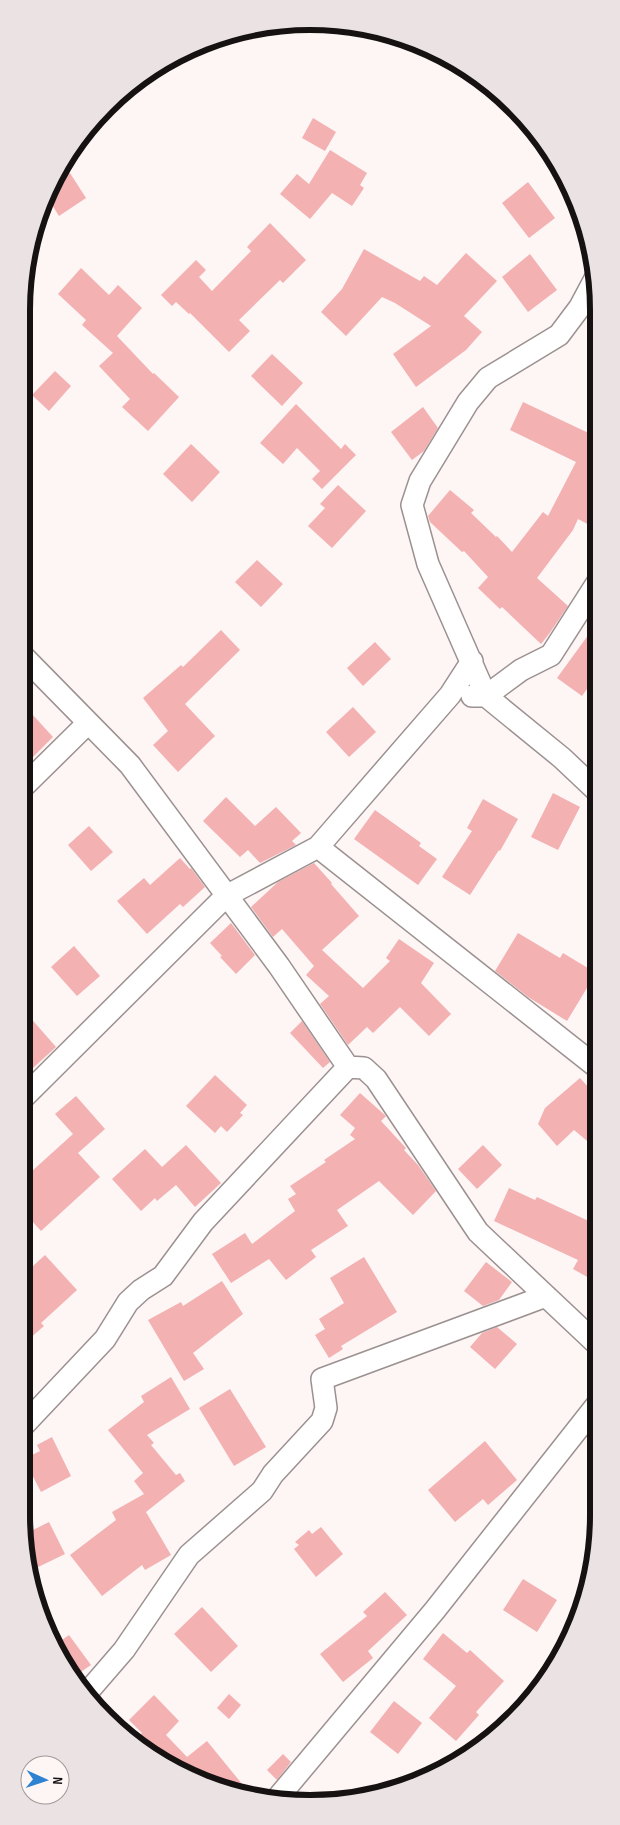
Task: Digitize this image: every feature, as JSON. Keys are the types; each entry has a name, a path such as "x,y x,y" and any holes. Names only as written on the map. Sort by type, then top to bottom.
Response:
{"street":[{"path":"589,291 580,308 559,335 488,378 468,402 420,481 412,505 428,564 486,696 562,758 590,784"},
{"path":"450,696 486,696 521,670 551,655 590,594"},
{"path":"30,1091 226,896 318,847 450,696 472,661"},
{"path":"30,663 130,765 279,966 348,1068"},
{"path":"30,780 88,722"},
{"path":"318,847 590,1062"},
{"path":"30,1418 105,1339 128,1302 141,1290 163,1276 204,1222 348,1068 364,1068 376,1079 478,1232 590,1337"},
{"path":"91,1689 124,1650 190,1555 262,1491 274,1474 322,1421 326,1408 322,1379 546,1296"},
{"path":"287,1794 435,1610 590,1412"}],"building":[{"path":"313,118 336,132 325,151 302,138"},
{"path":"330,150 367,173 360,185 364,188 352,206 332,193 310,219 280,194 297,174 309,184"},
{"path":"70,173 86,198 59,216 51,203 64,177"},
{"path":"528,182 555,218 529,238 502,203"},
{"path":"270,223 306,260 283,283 280,280 239,320 250,331 229,352 190,313 176,302 172,306 161,295 196,260 206,270 199,277 212,291 251,251 247,247"},
{"path":"364,249 420,281 424,276 437,285 466,253 497,281 464,316 482,332 466,350 416,387 393,354 431,326 382,297 346,336 321,312 342,289"},
{"path":"530,254 557,290 528,312 502,277"},
{"path":"81,268 109,295 118,285 142,308 117,336 153,374 179,397 148,431 122,407 130,399 99,366 113,353 82,325 86,320 58,294"},
{"path":"272,354 303,383 282,406 251,376"},
{"path":"55,371 71,386 49,411 32,395"},
{"path":"523,402 590,434 590,525 578,519 573,530 537,578 568,606 541,644 502,607 500,609 478,588 488,577 464,551 462,552 430,522 428,516 450,490 474,510 471,513 512,552 543,512 548,516 576,462 510,430"},
{"path":"296,404 341,449 345,444 356,455 322,489 312,479 320,471 297,448 283,464 260,443"},
{"path":"423,407 438,428 424,451 412,460 391,432"},
{"path":"191,444 220,472 192,502 163,474"},
{"path":"338,485 366,511 332,548 308,526 325,508 320,504"},
{"path":"257,560 283,584 261,607 235,582"},
{"path":"221,630 240,650 185,704 215,736 178,772 153,745 168,731 143,698 181,665 183,667"},
{"path":"590,633 590,685 582,696 557,678"},
{"path":"375,642 391,659 363,686 347,668"},
{"path":"353,707 376,732 349,757 326,732"},
{"path":"30,712 53,737 30,760"},
{"path":"553,793 580,807 558,850 531,837"},
{"path":"226,797 255,826 276,807 301,833 292,841 296,845 260,863 248,850 240,857 203,821"},
{"path":"483,799 518,819 500,851 470,895 442,877 472,831 467,828"},
{"path":"375,810 421,843 419,846 437,859 418,885 354,839"},
{"path":"89,826 113,852 91,871 68,845"},
{"path":"180,858 191,868 205,887 183,907 180,904 147,934 117,901 144,878 150,885"},
{"path":"314,863 359,916 322,950 363,988 390,961 386,958 399,939 434,963 421,983 451,1014 429,1036 400,1007 373,1033 367,1027 348,1045 320,1004 329,996 306,975 314,966 282,929 273,937 251,907 278,882"},
{"path":"231,923 255,955 236,974 210,943"},
{"path":"518,933 560,958 563,953 590,969 590,983 567,1021 528,997 495,971"},
{"path":"74,946 100,976 77,996 51,967"},
{"path":"30,1017 56,1047 30,1071"},
{"path":"302,1021 330,1062 323,1068 290,1033"},
{"path":"215,1075 247,1105 240,1113 243,1115 227,1132 221,1126 215,1133 186,1106"},
{"path":"580,1078 590,1089 590,1143 574,1130 557,1146 538,1124 545,1108"},
{"path":"360,1093 386,1116 381,1121 406,1148 404,1150 418,1165 436,1191 413,1215 379,1181 337,1210 348,1226 311,1250 316,1257 286,1280 269,1259 231,1283 212,1254 245,1233 252,1244 295,1211 288,1199 296,1194 290,1186 326,1162 324,1160 355,1139 350,1135 355,1128 340,1115"},
{"path":"76,1096 105,1129 78,1153 100,1177 41,1231 30,1219 30,1173 73,1134 55,1114"},
{"path":"186,1145 221,1183 195,1207 176,1185 157,1201 155,1198 141,1211 112,1179 145,1149 162,1167"},
{"path":"483,1145 502,1165 477,1189 458,1169"},
{"path":"509,1188 535,1200 537,1197 590,1222 590,1279 573,1269 578,1260 494,1221"},
{"path":"45,1255 77,1290 41,1323 44,1326 30,1338 30,1269"},
{"path":"364,1257 397,1312 341,1346 343,1349 329,1358 315,1335 325,1329 319,1319 344,1303 330,1278"},
{"path":"486,1262 512,1282 499,1300 483,1306 464,1291"},
{"path":"222,1281 243,1314 193,1353 204,1369 184,1381 148,1320 181,1302 183,1306"},
{"path":"497,1327 517,1344 495,1369 470,1347 482,1333"},
{"path":"171,1377 190,1409 147,1435 154,1443 151,1445 176,1475 180,1473 185,1481 146,1512 171,1555 145,1570 142,1565 102,1596 70,1555 116,1520 112,1512 144,1494 134,1481 143,1473 108,1430 144,1402 141,1396"},
{"path":"230,1389 266,1447 234,1466 199,1408"},
{"path":"52,1437 71,1476 41,1492 30,1471 30,1456 40,1451 37,1445"},
{"path":"485,1441 517,1480 488,1505 483,1499 455,1522 428,1490"},
{"path":"49,1522 65,1554 35,1569 31,1531"},
{"path":"321,1527 343,1554 316,1577 294,1549 299,1545 295,1542 309,1530 312,1534"},
{"path":"523,1579 557,1600 537,1632 503,1610"},
{"path":"385,1592 407,1615 368,1651 373,1658 343,1682 320,1654 367,1616 363,1612"},
{"path":"202,1607 238,1646 211,1672 174,1634"},
{"path":"443,1633 467,1653 470,1650 504,1681 476,1712 479,1715 456,1741 429,1718 456,1686 423,1659"},
{"path":"69,1635 91,1665 79,1673 60,1641"},
{"path":"229,1694 241,1705 229,1719 217,1708"},
{"path":"154,1695 179,1721 166,1735 187,1757 207,1741 244,1787 203,1774 154,1748 139,1736 142,1733 129,1720"},
{"path":"394,1701 422,1723 398,1754 370,1732"},
{"path":"283,1754 291,1762 277,1780 267,1770"}]}
